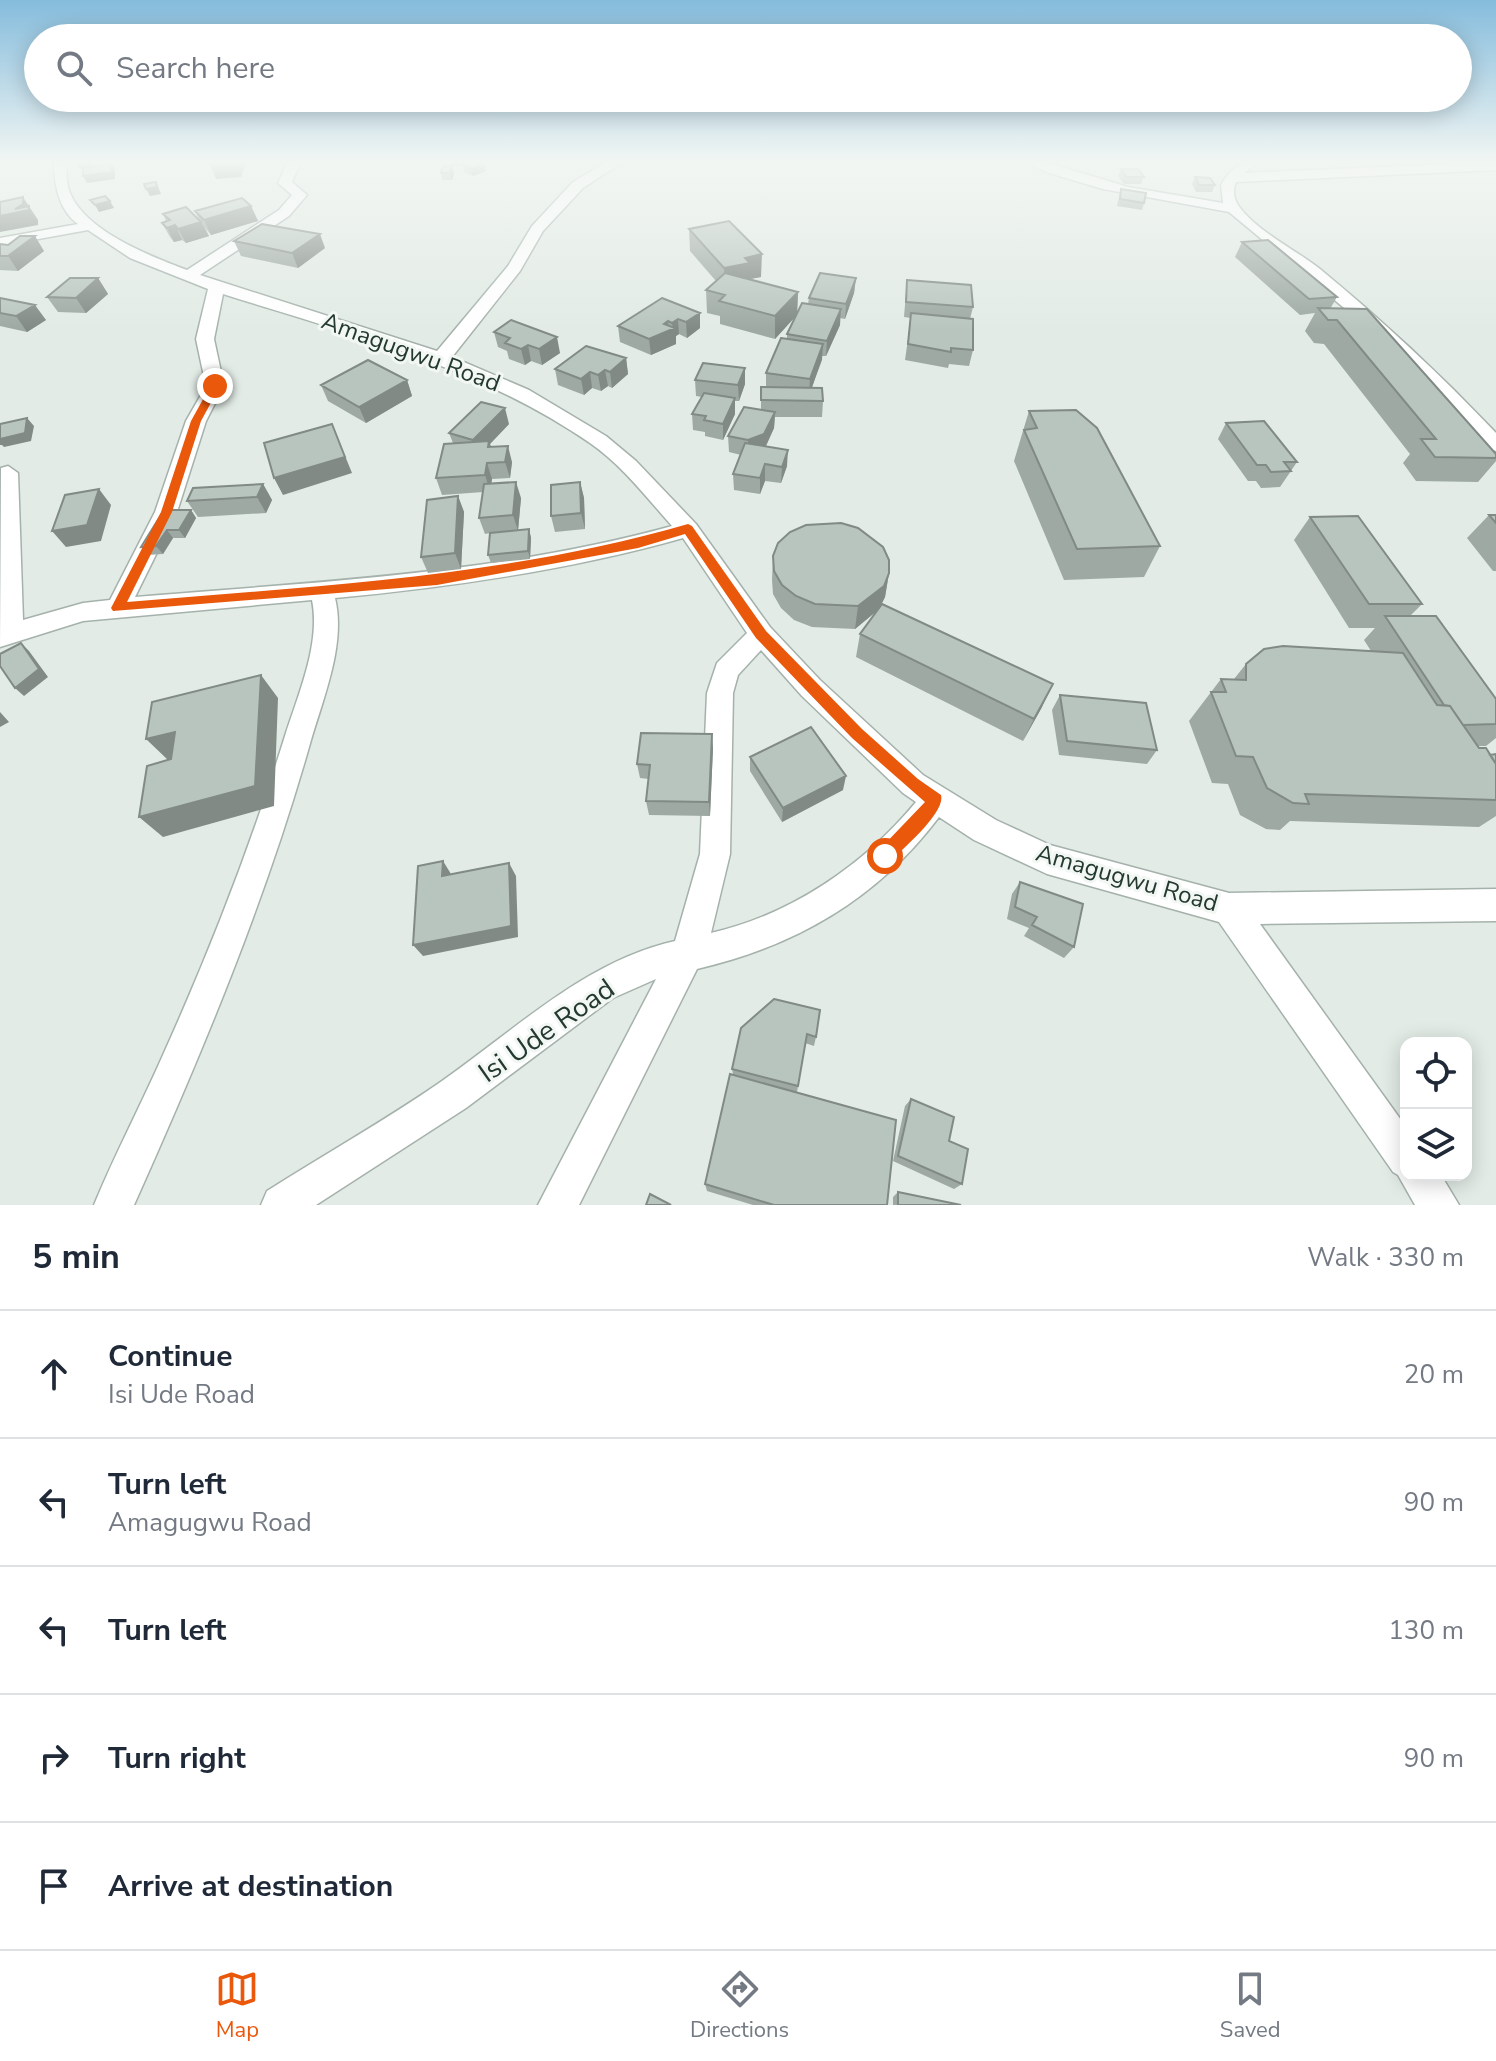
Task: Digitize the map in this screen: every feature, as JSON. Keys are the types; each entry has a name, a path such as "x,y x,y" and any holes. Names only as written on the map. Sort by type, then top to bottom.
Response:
{"street":[{"name":"Amagugwu Road","path":"80,217 88,226 135,255 217,287 441,358 522,394 599,440 629,466 688,529 761,634 857,733 913,784 985,830 1047,859 1229,909 1496,905"},
{"path":"190,275 278,217"},
{"path":"441,358 515,268 537,229 548,217"},
{"path":"1243,217 1296,257 1371,322 1473,418 1496,445"},
{"path":"0,242 88,226"},
{"path":"118,608 166,512 196,421 215,386 205,339 217,287"},
{"path":"8,473 6,634 83,612 437,580 551,561 688,529"},
{"path":"114,1205 197,1021 288,776 325,638 327,615 322,592"},
{"path":"558,1205 686,956 699,921 715,854 720,693 726,670 761,634"},
{"name":"Isi Ude Road","path":"281,1205 453,1095 601,986 659,961 746,941 787,924 821,905 885,856 935,800"},
{"path":"1229,909 1400,1151"},
{"path":"1421,1181 1439,1205"}],"building":[{"path":"167,217 196,217 201,222 178,229 175,225 167,228 162,223 170,220"},
{"path":"729,221 762,254 745,258 750,263 724,268 689,229"},
{"path":"262,224 320,234 292,253 234,241"},
{"path":"20,236 35,236 8,256 0,256 0,244 8,245"},
{"path":"1268,240 1337,297 1309,299 1242,242"},
{"path":"725,273 798,292 775,316 719,301 725,295 706,290"},
{"path":"820,273 856,278 846,304 809,298"},
{"path":"70,278 98,278 76,298 47,297"},
{"path":"907,280 971,285 973,307 906,302"},
{"path":"0,298 35,305 16,316 0,313"},
{"path":"662,298 700,313 686,322 678,319 672,323 668,321 664,324 675,328 649,339 618,326"},
{"path":"802,303 841,309 827,341 787,334"},
{"path":"1318,308 1367,309 1496,454 1496,458 1435,457 1421,439 1436,439 1337,320 1328,320"},
{"path":"911,313 973,319 973,350 951,348 951,352 908,344"},
{"path":"511,320 557,337 539,349 528,345 521,349 505,343 510,338 494,332"},
{"path":"781,338 823,344 810,379 766,373"},
{"path":"586,346 626,358 610,372 605,370 598,375 590,372 581,379 555,369"},
{"path":"368,360 407,380 359,407 321,385"},
{"path":"703,363 745,368 738,385 695,380"},
{"path":"761,387 822,388 823,401 761,400"},
{"path":"704,393 735,398 723,424 692,414"},
{"path":"481,402 505,408 473,440 449,433"},
{"path":"744,407 775,412 764,434 748,440 728,436"},
{"path":"1076,410 1097,428 1160,546 1077,549 1024,430 1037,428 1029,411"},
{"path":"27,418 25,433 0,439 0,424"},
{"path":"1264,421 1297,462 1284,462 1291,471 1271,472 1266,465 1257,465 1226,423"},
{"path":"332,424 345,457 274,478 264,443"},
{"path":"489,441 488,447 508,446 505,462 487,463 485,475 436,478 444,444"},
{"path":"745,443 788,450 782,467 765,464 760,478 733,474"},
{"path":"516,482 513,515 479,518 484,484"},
{"path":"580,482 581,513 551,516 551,485"},
{"path":"263,484 257,497 187,501 193,488"},
{"path":"99,489 87,525 52,531 65,495"},
{"path":"458,496 455,553 421,557 427,500"},
{"path":"164,510 191,510 179,530 167,530 156,546 141,547"},
{"path":"1358,516 1422,604 1369,604 1310,517"},
{"path":"841,523 858,528 883,547 889,560 889,573 884,586 858,606 815,604 796,596 782,585 774,571 773,556 778,543 790,532 806,525"},
{"path":"529,529 528,551 488,555 490,533"},
{"path":"882,604 1053,684 1034,719 860,634"},
{"path":"1385,616 1436,616 1496,699 1496,724 1463,725 1450,706 1444,705"},
{"path":"21,643 39,669 15,688 0,666 0,654"},
{"path":"1283,646 1403,653 1437,705 1450,706 1479,748 1486,748 1496,764 1496,800 1305,794 1309,804 1293,803 1267,788 1253,757 1236,756 1211,692 1226,692 1221,679 1246,680 1246,664 1264,649"},
{"path":"261,675 255,786 139,817 147,766 171,759 175,732 146,739 152,702"},
{"path":"1060,695 1146,703 1157,750 1067,741"},
{"path":"811,727 846,776 783,808 750,757"},
{"path":"641,733 712,734 709,802 646,801 650,765 637,764"},
{"path":"443,861 442,876 509,863 511,926 413,945 418,866"},
{"path":"1020,882 1083,904 1074,947 1032,925 1037,917 1015,907"},
{"path":"774,999 820,1010 816,1037 807,1034 798,1086 732,1069 741,1028"},
{"path":"730,1074 896,1120 887,1205 774,1205 705,1184"},
{"path":"911,1099 954,1117 949,1141 968,1149 962,1184 898,1156"},
{"path":"898,1192 961,1205 898,1205"},
{"path":"650,1194 671,1205 646,1205"}],"route":[{"path":"215,386 196,421 166,512 118,608 437,580 551,561 688,529 761,634 857,733 935,800 885,856"}]}
